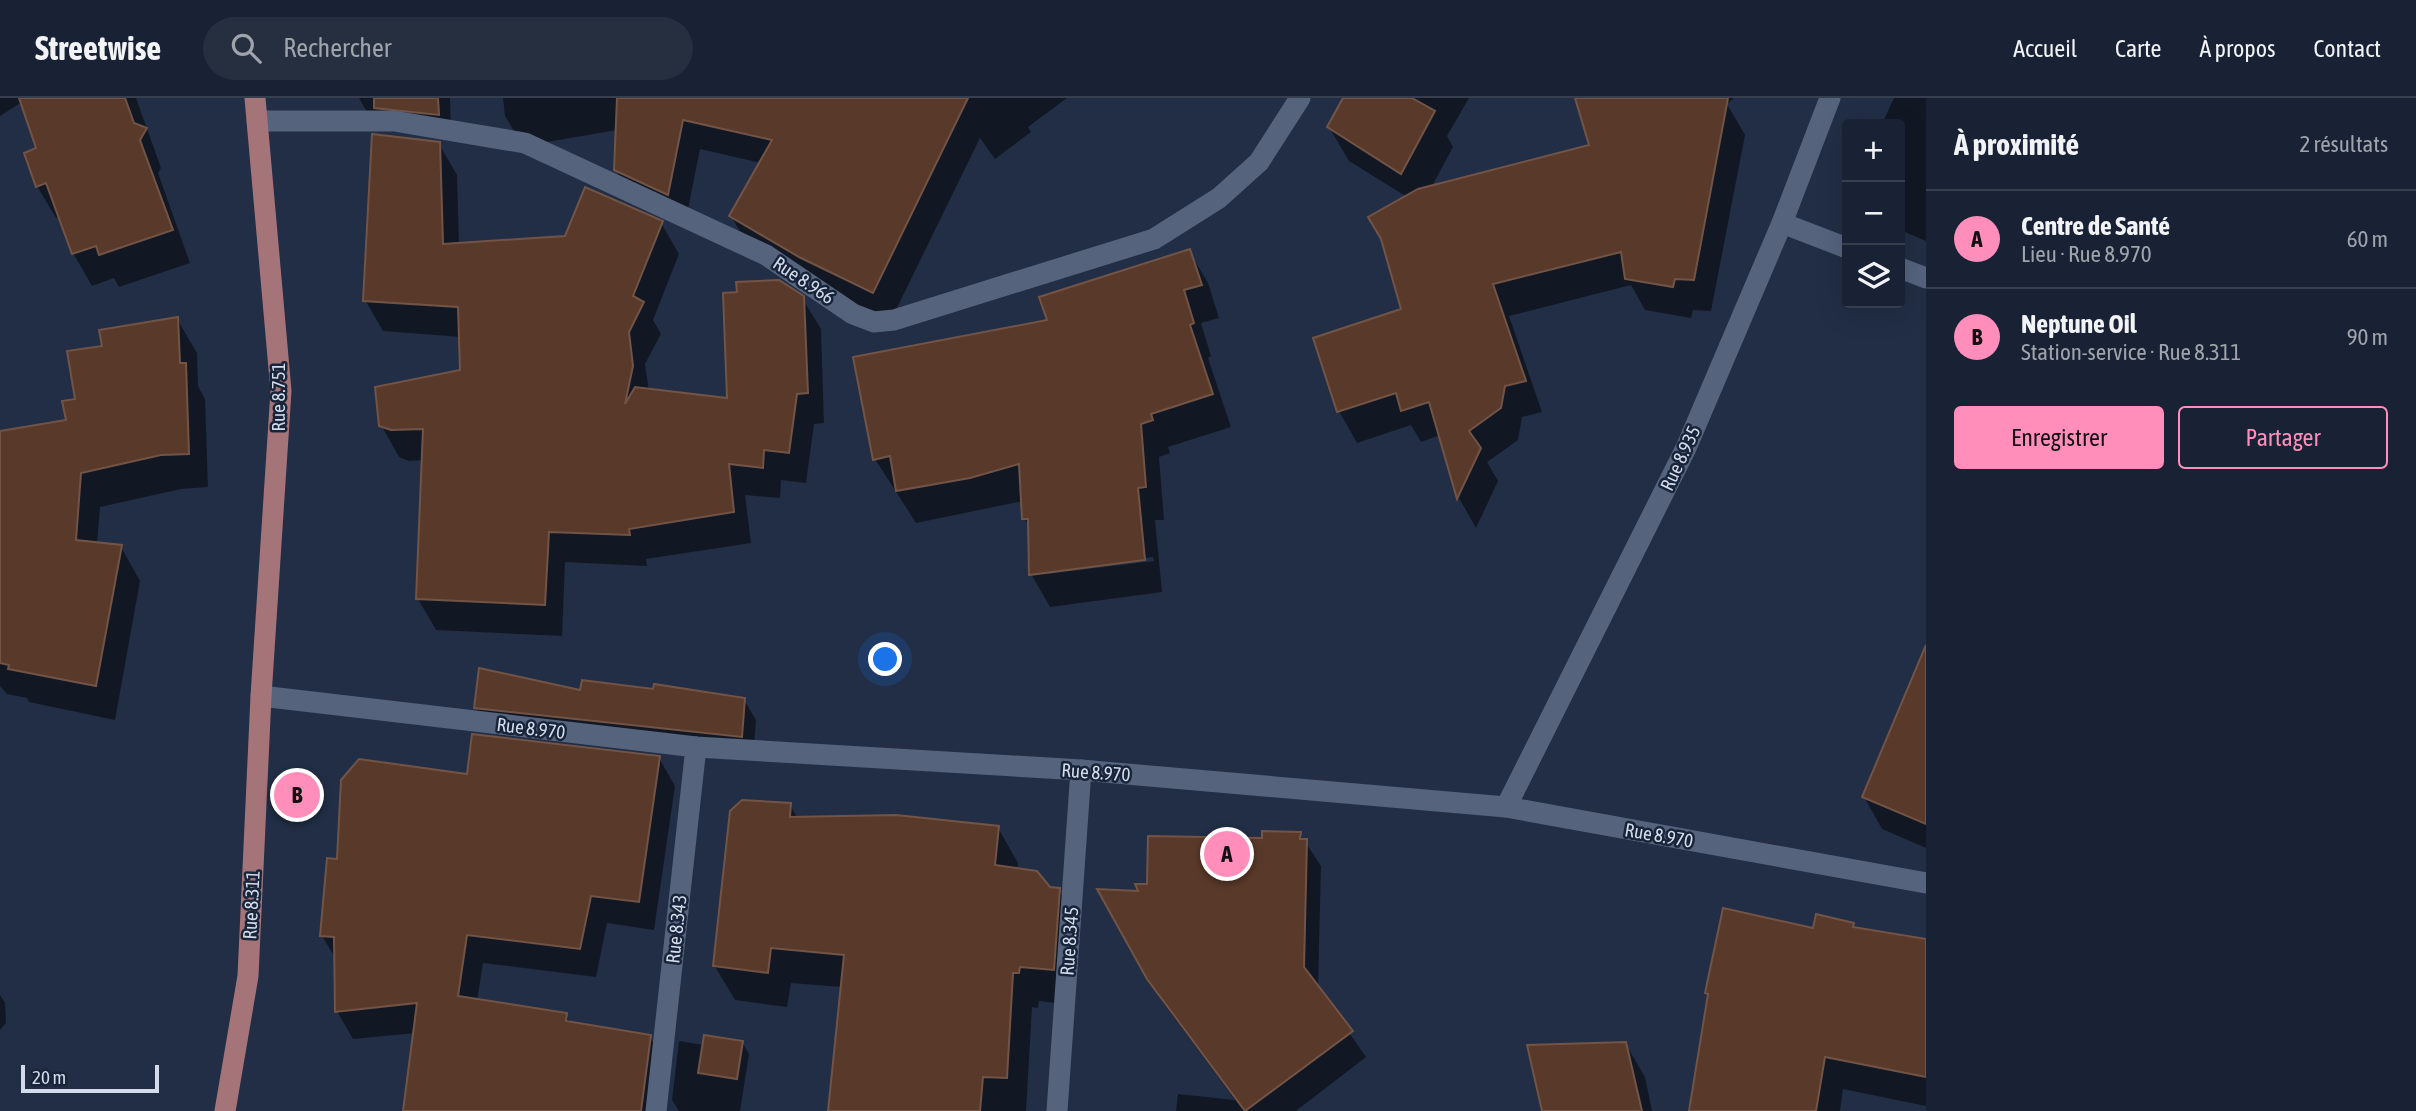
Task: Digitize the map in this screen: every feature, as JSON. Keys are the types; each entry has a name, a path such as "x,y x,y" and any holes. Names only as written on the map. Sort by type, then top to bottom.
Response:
{"main road":[{"name":"Rue 8.751","path":"255,98 281,391 261,696"},
{"name":"Rue 8.311","path":"225,1111 248,976 261,696"}],"street":[{"name":"Rue 8.966","path":"257,121 394,121 525,143 766,255 853,314 874,321 894,320 1154,239 1219,198 1259,162 1300,98"},
{"name":"Rue 8.935","path":"1506,807 1686,448 1782,223 1830,98"},
{"path":"1782,223 1842,246"},
{"path":"1905,270 1926,278"},
{"name":"Rue 8.970","path":"261,696 696,747 1082,770 1506,807 1926,883"},
{"name":"Rue 8.343","path":"656,1111 696,747"},
{"name":"Rue 8.345","path":"1057,1111 1082,770"}],"building":[{"path":"19,98 125,98 134,123 147,128 140,140 173,230 99,255 96,246 72,254 46,183 36,187 24,153 36,148"},
{"path":"374,98 438,98 439,115 374,108"},
{"path":"617,98 968,98 873,293 799,257 729,216 772,140 683,120 668,195 614,170"},
{"path":"1343,98 1412,98 1435,111 1401,174 1327,127"},
{"path":"1575,98 1728,98 1694,280 1675,279 1673,287 1625,279 1621,252 1493,284 1526,381 1505,386 1501,408 1469,431 1481,448 1457,499 1429,402 1401,411 1396,393 1337,412 1313,338 1401,309 1381,239 1368,217 1418,189 1589,145"},
{"path":"372,134 440,142 443,244 565,236 585,187 663,221 633,296 644,302 629,332 633,366 625,404 635,387 727,398 723,293 737,292 736,282 779,280 804,296 808,393 797,394 789,453 764,450 763,468 729,464 734,512 629,529 630,535 549,532 545,605 416,599 423,429 391,430 379,426 375,387 460,370 458,307 363,301"},
{"path":"1190,249 1202,285 1184,290 1194,323 1190,325 1213,394 1151,414 1153,420 1141,424 1146,487 1138,488 1145,560 1029,575 1028,519 1022,519 1019,464 970,478 896,491 890,456 873,460 853,357 1047,320 1039,297"},
{"path":"178,317 180,363 186,363 189,454 161,455 81,473 76,540 122,545 96,686 8,669 9,665 0,663 0,431 66,420 62,401 75,399 67,351 102,346 99,330"},
{"path":"1926,645 1926,824 1862,797"},
{"path":"479,668 580,690 582,680 653,689 654,684 745,698 742,737 474,708"},
{"path":"472,734 660,756 639,902 591,896 580,949 467,935 458,996 567,1013 566,1021 651,1035 641,1111 403,1111 417,1003 335,1012 334,937 320,936 327,858 337,859 341,780 359,759 467,774"},
{"path":"742,800 791,803 790,817 896,815 999,826 995,865 1037,871 1050,887 1060,888 1054,970 1020,967 1019,973 1013,973 1007,1078 983,1077 980,1111 828,1111 844,955 771,948 768,973 713,966 730,811"},
{"path":"1262,831 1301,832 1300,839 1307,839 1304,967 1353,1031 1245,1111 1147,979 1097,889 1138,891 1135,884 1147,884 1148,836 1262,838"},
{"path":"1723,908 1813,928 1816,914 1854,923 1853,927 1926,939 1926,1077 1825,1057 1816,1111 1689,1111 1708,994 1705,993"},
{"path":"704,1035 743,1041 737,1079 698,1073"},
{"path":"1626,1042 1642,1111 1542,1111 1527,1045"}],"place":[{"name":"Neptune Oil","path":"297,795"},
{"name":"Centre de Santé","path":"1227,854"}]}
